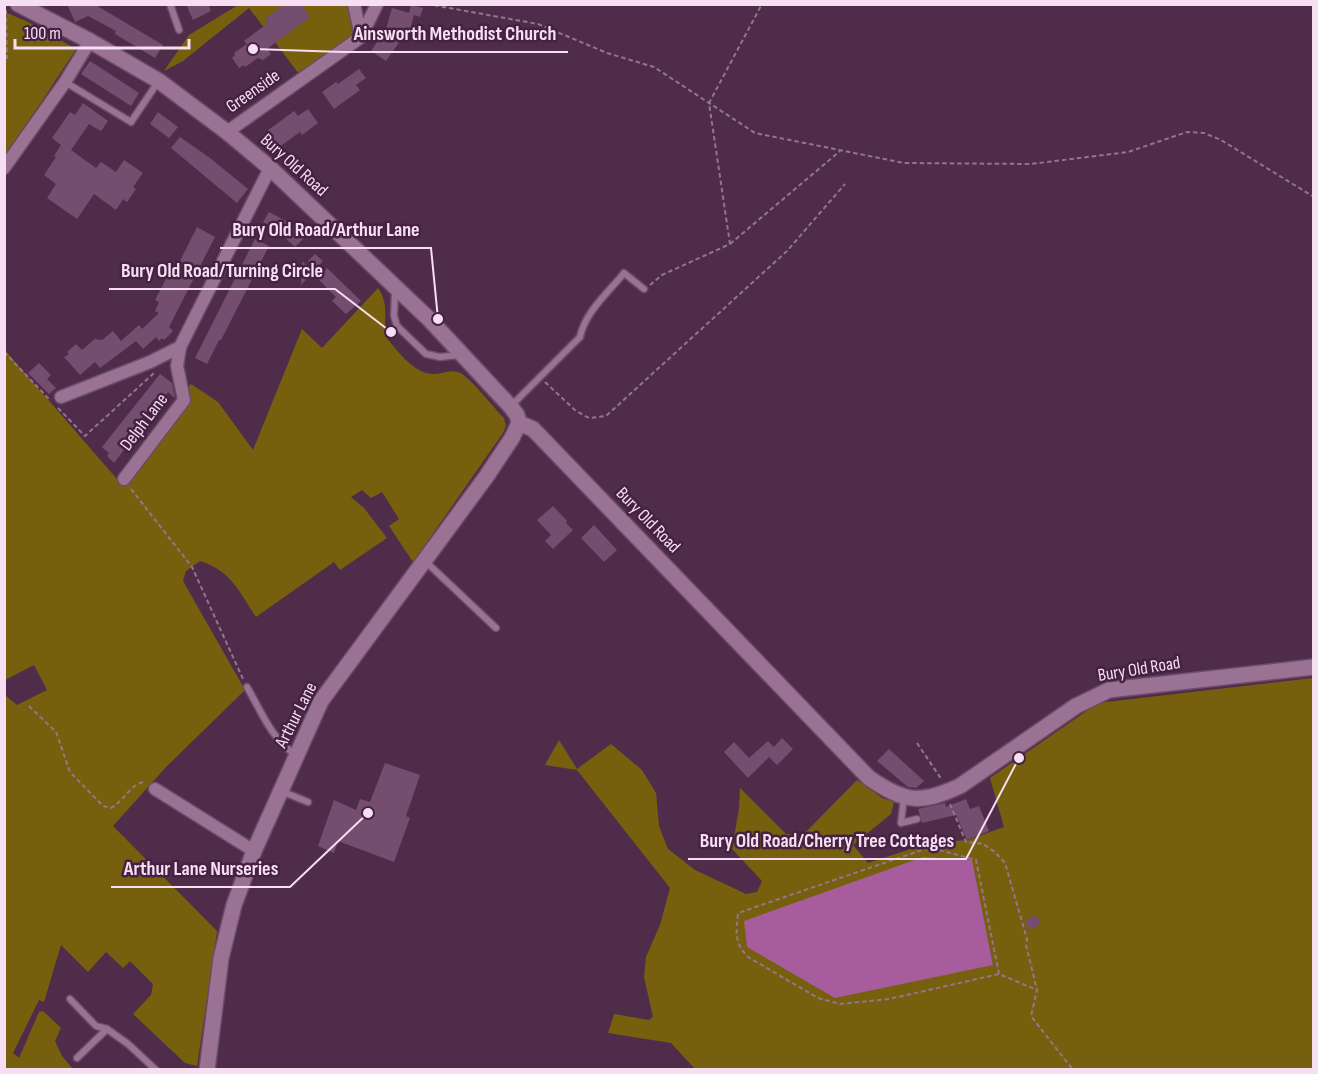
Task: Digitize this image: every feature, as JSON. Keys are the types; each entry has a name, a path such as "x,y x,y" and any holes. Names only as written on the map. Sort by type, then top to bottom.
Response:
{"main road":[{"name":"Bury Old Road","path":"18,4 90,41 159,81 227,132 270,168 395,286 511,407 519,423 533,429 869,778 897,795 927,798 947,792 981,773 1076,706 1109,690 1314,667"},
{"name":"Arthur Lane","path":"207,1070 220,958 234,905 254,851 321,701 486,477 512,438 519,423"}],"street":[{"path":"354,4 361,37"},
{"path":"361,37 377,4"},
{"name":"Greenside","path":"227,132 361,37"},
{"path":"5,169 65,82 90,41"},
{"name":"Delph Lane","path":"124,479 184,399 177,366 180,347 270,168"},
{"name":"Delph Lane","path":"61,397 150,362 180,347"},
{"path":"155,789 254,851"}],"lane":[{"path":"170,4 179,30"},
{"path":"65,82 131,122 159,81"},
{"path":"511,407 580,337 582,327 590,314 624,273 644,289"},
{"path":"395,286 394,315 397,326 426,354 440,357 462,355"},
{"path":"425,560 496,628"},
{"path":"247,687 276,737 286,748 297,755"},
{"path":"281,791 308,802"},
{"path":"904,797 901,823 917,819"},
{"path":"70,999 96,1026 106,1029 128,1044 156,1070"},
{"path":"77,1058 106,1029"}],"path":[{"path":"7,4 7,59"},
{"path":"427,4 538,24 607,53 654,67 755,133 904,163 1031,164 1128,152 1187,132 1204,133 1221,140 1314,197"},
{"path":"730,244 709,103 762,4"},
{"path":"644,289 662,275 730,244 841,150"},
{"path":"540,378 576,411 589,418 606,416 787,251 845,184"},
{"path":"124,479 192,567 247,687"},
{"path":"29,706 56,732 70,772 103,806 111,808 119,803 135,784 144,781 155,789"},
{"path":"918,742 947,792 966,842 983,844 1005,863 1028,939 1026,945 1037,990 1032,1016 1074,1070"},
{"path":"999,974 976,860 932,848 738,913 735,937 741,950 748,957 818,998 840,1004 889,999 999,974 1037,990"}],"shaded area":[{"path":"238,5 285,5 265,19 280,39 301,5 348,5 352,36 299,74 249,8 183,61 164,71 189,35"},
{"path":"5,12 76,49 5,154"},
{"path":"378,288 385,305 385,336 395,348 413,366 427,373 455,371 466,377 504,418 506,426 503,433 413,562 389,526 399,519 382,492 371,498 362,490 351,497 364,508 387,538 340,570 334,562 256,617 234,583 220,570 200,561 186,571 183,581 245,690 166,767 113,826 217,931 197,1066 185,1063 133,1014 151,995 153,984 130,961 123,968 106,952 88,972 61,945 44,1002 39,1000 13,1053 19,1058 39,1012 43,1011 61,1028 55,1041 62,1056 73,1069 5,1069 5,695 17,705 47,690 34,665 5,680 4,349 123,486 191,384 218,402 253,450 302,329 322,348"},
{"path":"1313,678 1313,1069 695,1069 671,1043 608,1033 614,1014 649,1020 653,1017 644,977 646,957 660,925 670,888 577,770 545,765 559,740 577,769 611,744 642,770 656,793 659,826 668,849 695,870 746,894 757,892 762,881 732,849 740,788 786,834 802,836 857,780 882,798 894,802 891,814 853,845 868,863 929,843 968,840 1004,827 990,778 1098,703","holes":["971,860 993,965 747,947 745,921"]},
{"path":"923,857 972,860 993,965 835,998 747,947 744,921"}],"building":[{"path":"67,4 97,4 163,45 155,58 115,34 116,31 88,16 75,22"},
{"path":"186,4 208,4 211,11 193,20"},
{"path":"285,4 301,4 310,17 267,49 271,54 263,60 258,58 245,67 244,65 239,68 232,58 234,53 247,44 244,41 268,23 265,19"},
{"path":"411,5 423,8 420,17 414,15 410,30 402,28 398,44 386,61 371,51 386,29 392,8 409,13"},
{"path":"90,61 139,93 131,106 81,74"},
{"path":"359,69 366,78 356,85 360,90 334,109 322,92"},
{"path":"83,103 108,121 101,131 89,124 71,150 96,168 101,162 116,172 124,160 143,173 133,187 136,189 127,202 123,199 116,210 94,194 77,219 47,198 56,184 44,175 61,145 52,138 70,112 75,115"},
{"path":"308,109 318,123 302,135 300,132 279,147 267,131 294,111 298,116"},
{"path":"158,112 178,127 169,138 150,124"},
{"path":"180,137 248,189 237,203 171,148"},
{"path":"269,212 298,227 307,235 295,247 284,237 286,234 263,222"},
{"path":"197,227 215,237 169,327 173,331 164,340 162,338 159,341 156,337 143,349 136,341 100,368 95,362 80,375 64,357 69,354 67,352 76,344 82,350 95,339 102,340 113,331 121,341 139,325 142,329 159,313 155,311 159,302 155,300 168,275 172,277"},
{"path":"255,239 269,246 207,364 195,358"},
{"path":"315,254 323,261 316,269 308,261"},
{"path":"302,262 323,273 327,268 361,301 346,314 332,301 336,297 312,273 301,285"},
{"path":"39,363 51,375 47,379 56,388 49,394 28,373"},
{"path":"160,374 172,383 175,398 168,392 158,405 154,402 120,446 124,450 114,463 107,456 109,453 102,447"},
{"path":"553,506 573,530 553,549 545,541 551,535 537,520"},
{"path":"594,525 617,550 604,562 581,538"},
{"path":"782,738 793,749 777,765 769,757 748,778 724,752 734,742 749,758 768,741 774,747"},
{"path":"889,749 924,781 916,788 908,787 877,761"},
{"path":"385,763 420,775 406,816 410,818 394,862 338,841 334,853 318,846 334,800 356,810 360,799 370,802"},
{"path":"966,799 970,809 979,806 989,831 967,840 956,815 922,823 918,809 945,803 946,807"},
{"path":"1036,915 1041,924 1029,930 1025,920"}],"place":[{"name":"Ainsworth Methodist Church","path":"253,49"},
{"name":"Bury Old Road/Arthur Lane","path":"438,319"},
{"name":"Bury Old Road/Turning Circle","path":"391,332"},
{"name":"Bury Old Road/Cherry Tree Cottages","path":"1019,758"},
{"name":"Arthur Lane Nurseries","path":"368,813"}]}
